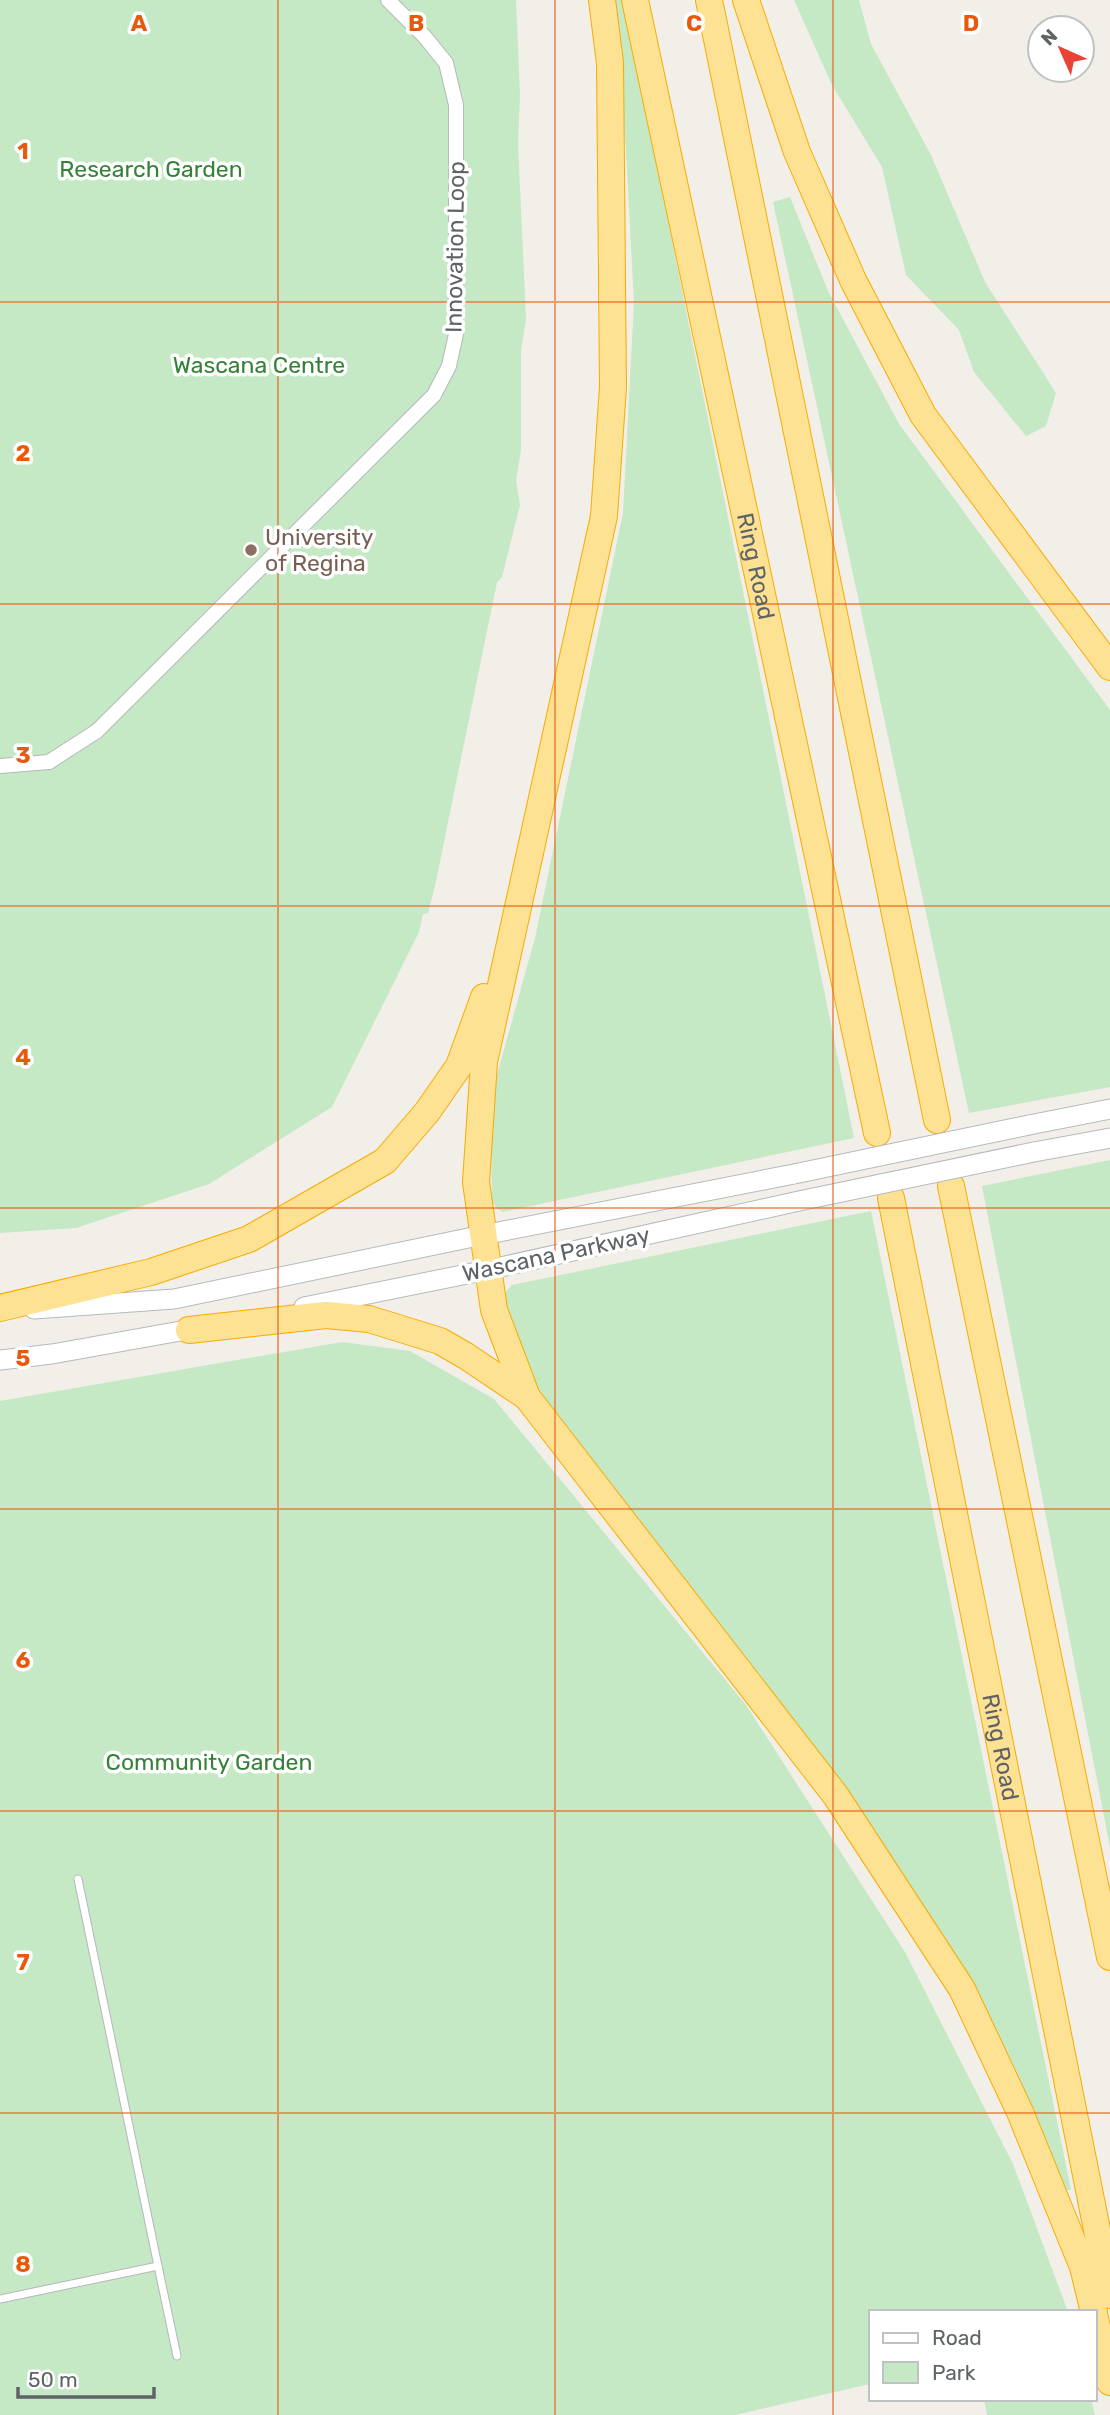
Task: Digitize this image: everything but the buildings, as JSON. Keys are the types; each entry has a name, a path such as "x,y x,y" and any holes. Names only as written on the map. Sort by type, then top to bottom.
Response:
{"highway":[{"path":"602,0 610,63 613,387 604,516 484,1062 476,1182 494,1310 527,1397 836,1796 962,1989 1020,2112 1078,2254 1093,2310"},
{"name":"Ring Road","path":"635,0 877,1133"},
{"path":"709,0 937,1120"},
{"path":"746,0 803,164 853,279 923,415 1110,667"},
{"path":"0,1310 151,1272 249,1239 384,1161 427,1112 459,1066 519,903"},
{"path":"951,1186 1110,1957"},
{"name":"Ring Road","path":"891,1198 1110,2295"},
{"path":"189,1330 326,1315 369,1319 440,1342 467,1356 527,1397"},
{"path":"1096,2322 1110,2382"}],"main road":[{"name":"Wascana Parkway","path":"0,1310 174,1299 1110,1109"},
{"name":"Wascana Parkway","path":"0,1360 189,1330 1110,1138"}],"street":[{"name":"Innovation Loop","path":"0,766 49,762 97,731 434,395 449,366 456,334 456,105 446,63 425,37 388,0"}],"lane":[{"path":"78,1879 177,2356"},
{"path":"0,2299 158,2266"}],"green space":[{"name":"Wascana Centre","path":"0,0 516,0 520,95 518,144 526,319 521,351 521,450 516,480 520,505 502,577 497,582 435,886 428,913 423,914 419,932 332,1107 209,1184 76,1228 0,1233"},
{"path":"609,0 623,0 854,1138 502,1212 492,1203 490,1100 535,938 623,513 634,302 625,133"},
{"path":"794,0 859,0 871,44 931,155 985,282 1056,393 1046,426 1026,436 974,372 959,330 906,275 882,167 832,85"},
{"path":"790,197 828,291 899,424 1110,710 1110,1087 969,1113 773,202"},
{"path":"1110,1160 1110,1847 982,1186"},
{"path":"871,1211 1071,2190 1061,2190 961,1971 540,1396 502,1296 512,1285"},
{"name":"Community Garden","path":"342,1342 410,1351 494,1399 746,1705 905,1952 1013,2164 1067,2310 869,2310 869,2384 735,2415 0,2415 0,1401"},
{"path":"984,2401 1092,2401 1095,2415 987,2415"}],"place":[{"name":"University of Regina","path":"251,550"}],"park label":[{"name":"Research Garden","path":"151,169"}]}
